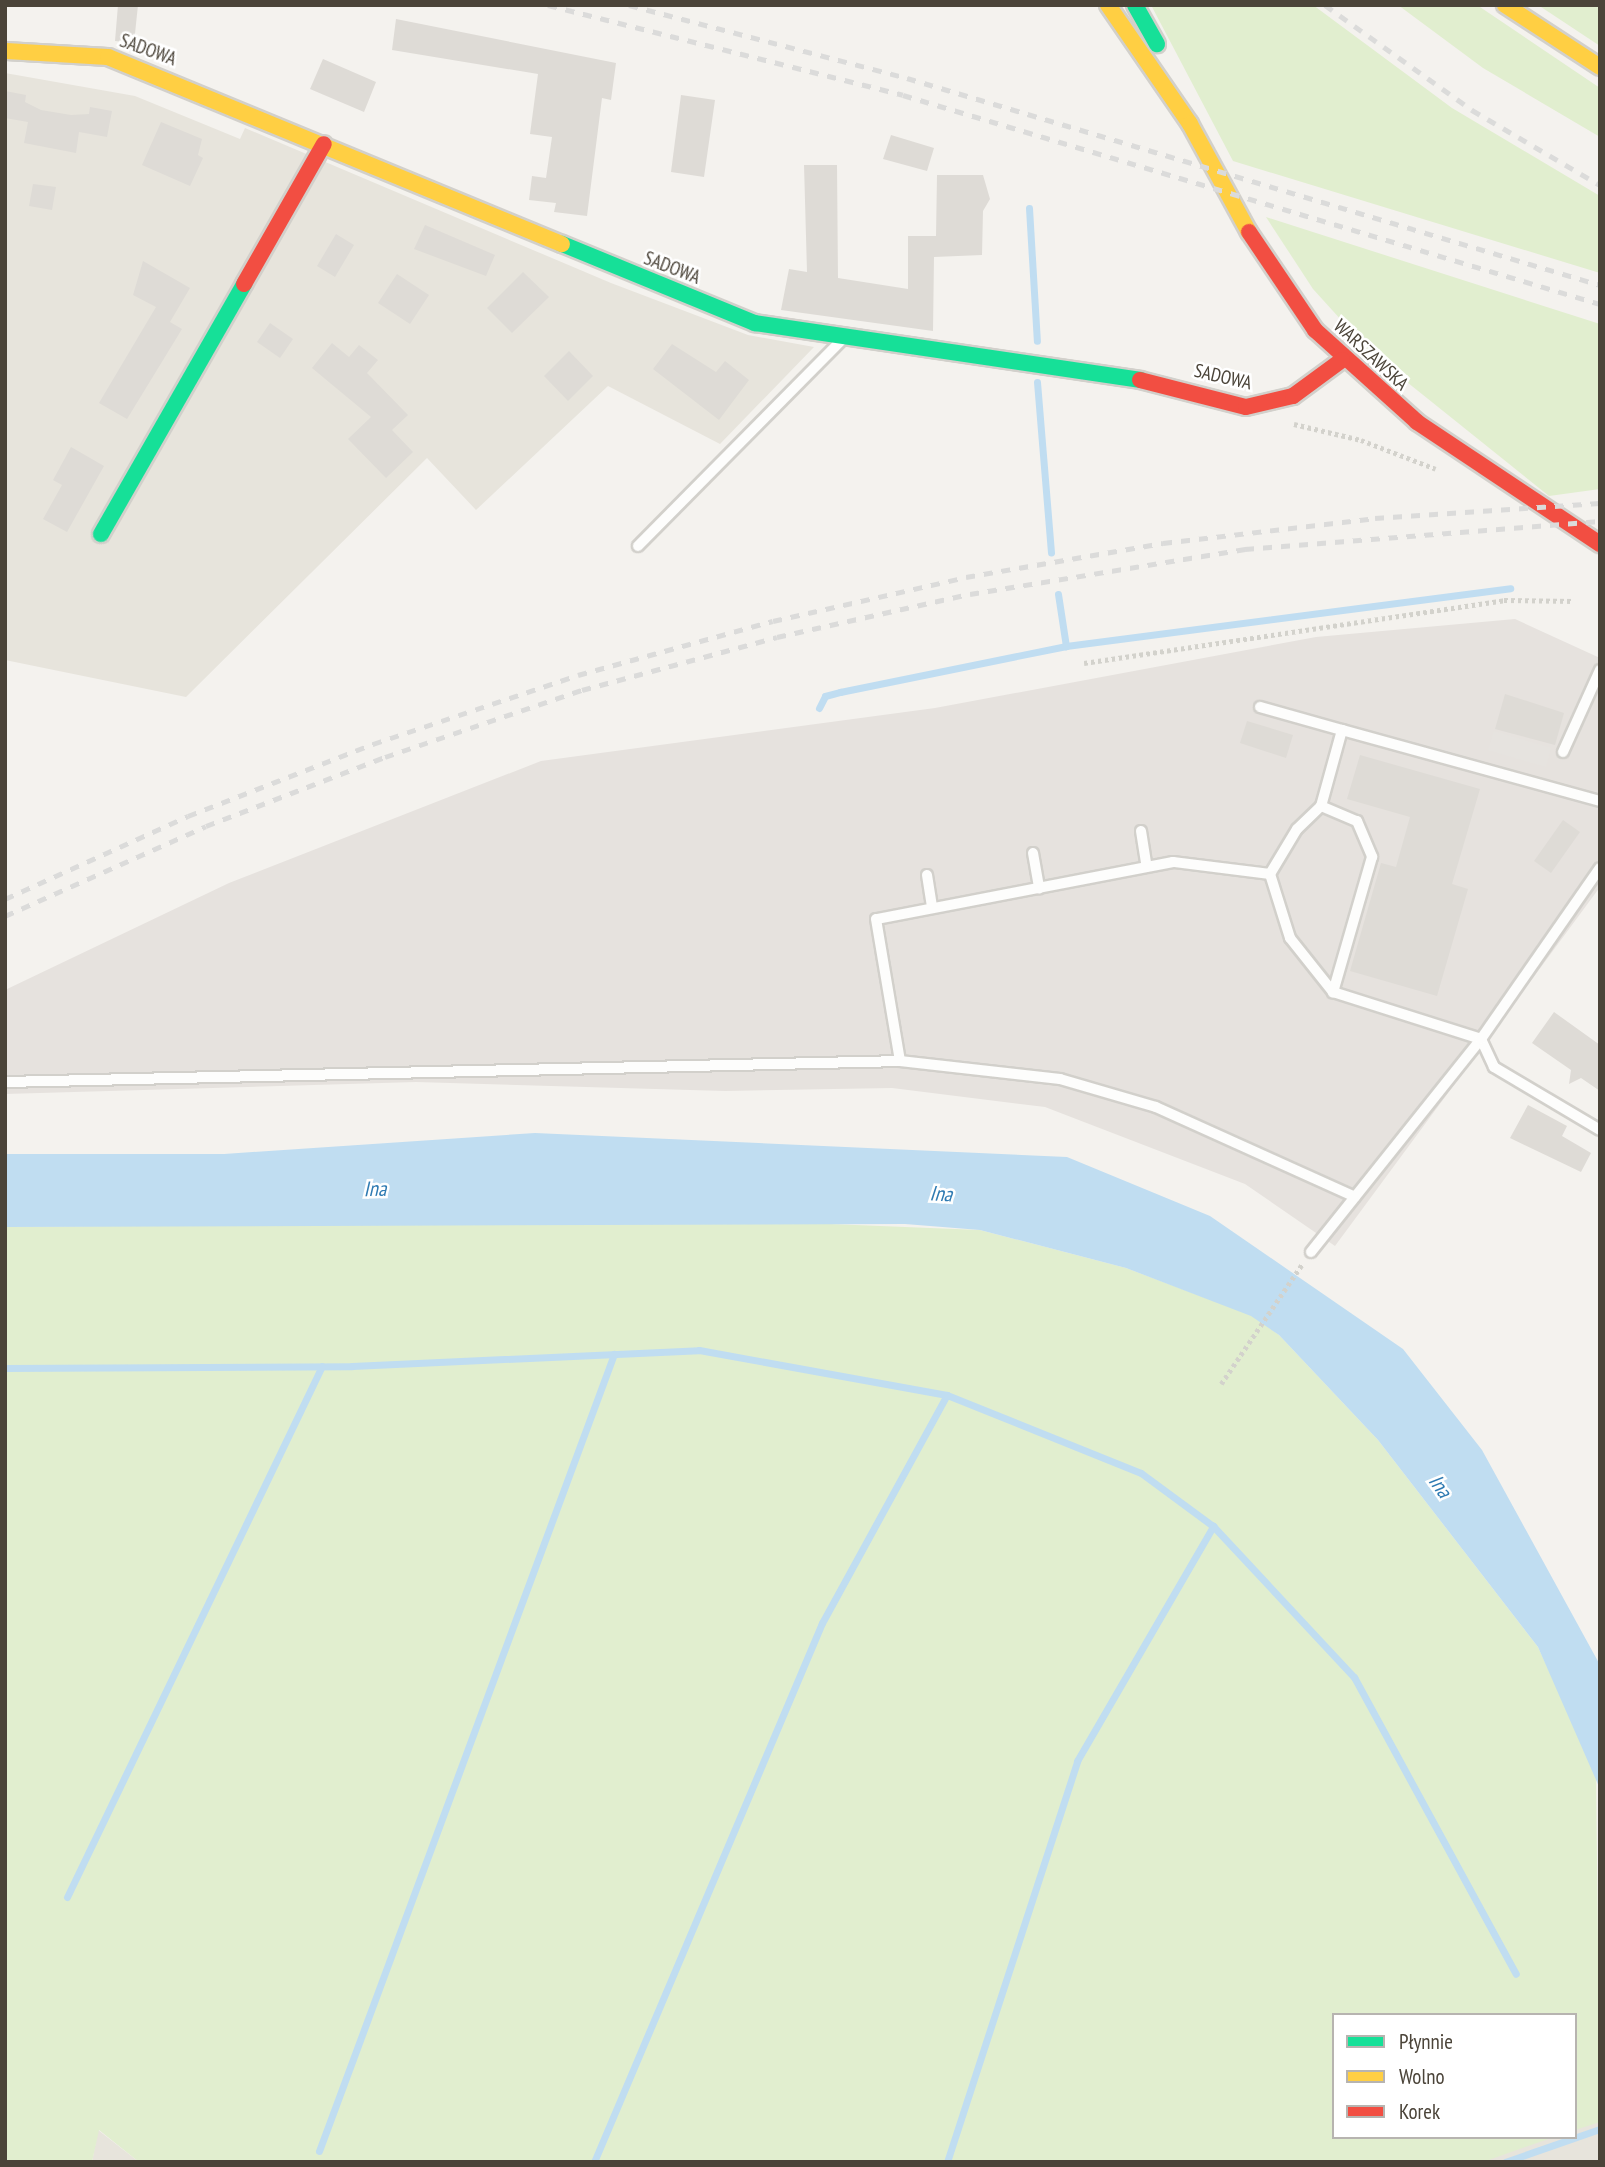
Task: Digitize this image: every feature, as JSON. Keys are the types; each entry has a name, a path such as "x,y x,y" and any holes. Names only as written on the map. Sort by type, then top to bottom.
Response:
{"street":[{"name":"WARSZAWSKA","path":"1108,5 1190,124 1279,280 1342,360 1417,422 1600,544"},
{"name":"WARSZAWSKA","path":"1135,5 1190,124"},
{"path":"1505,5 1600,67"},
{"name":"SADOWA","path":"5,51 70,50 108,57 755,323 844,338 1104,372 1246,407 1293,396 1342,360"},
{"path":"100,534 324,144"}],"lane":[{"path":"638,545 844,338"},
{"path":"1563,752 1600,670"},
{"path":"1260,706 1600,801"},
{"path":"1269,874 1297,829 1321,806 1342,730"},
{"path":"1321,806 1357,821 1372,857 1333,992"},
{"path":"1141,831 1147,867"},
{"path":"1033,853 1039,888"},
{"path":"900,1061 876,919 1173,862 1269,874"},
{"path":"1311,1252 1481,1040 1600,868"},
{"path":"1269,874 1290,938 1333,992 1481,1040 1494,1067 1600,1130"},
{"path":"927,875 932,908"},
{"path":"5,1082 900,1061 1060,1079 1156,1107 1354,1197"}],"path":[{"path":"1284,422 1361,440 1436,469"},
{"path":"1084,663 1504,600 1574,601"},
{"path":"1221,1384 1311,1252"}],"shaded area":[{"path":"5,73 135,96 240,139 245,128 611,283 748,335 814,347 720,444 608,386 476,510 427,458 186,697 5,660"},
{"path":"1515,619 1600,658 1600,887 1335,1246 1245,1184 1045,1107 892,1088 725,1091 416,1082 5,1094 5,990 229,883 541,761 935,708 1316,637"},
{"path":"1494,731 1551,748 1546,767 1488,750"},
{"path":"1600,2118 1600,2162 1475,2162 1539,2139 1577,2139 1577,2126"},
{"path":"98,2130 139,2162 92,2162"}],"green space":[{"path":"1151,5 1313,5 1452,108 1600,196 1600,273 1233,161"},
{"path":"1398,5 1477,5 1600,88 1600,137 1483,68"},
{"path":"1538,5 1600,5 1600,46"},
{"path":"1266,217 1600,324 1600,489 1549,496 1372,354 1313,289"},
{"path":"731,1220 980,1230 1126,1268 1251,1315 1279,1335 1378,1440 1538,1647 1596,1773 1600,2122 1577,2129 1577,2013 1332,2013 1332,2139 1548,2139 1483,2162 139,2162 99,2130 92,2162 5,2162 5,1227"}],"water":[{"name":"Ina","path":"535,1133 1067,1157 1210,1216 1403,1349 1482,1450 1600,1665 1600,1789 1538,1647 1378,1440 1279,1335 1251,1316 1126,1268 980,1230 905,1224 5,1227 5,1154 224,1154"}],"building":[{"path":"118,5 138,5 134,43 115,41"},
{"path":"396,19 616,63 611,100 602,98 587,216 554,212 556,203 529,200 532,176 546,178 552,137 530,134 538,74 392,50"},
{"path":"323,59 376,82 364,112 310,89"},
{"path":"5,91 26,95 25,102 41,110 71,115 89,114 90,107 112,111 107,137 79,132 76,153 24,143 28,122 5,118"},
{"path":"681,95 715,100 704,177 671,172"},
{"path":"161,122 202,139 198,155 203,158 190,186 142,165"},
{"path":"891,135 934,148 927,171 883,159"},
{"path":"804,165 837,165 838,278 908,289 908,236 936,236 937,175 983,175 990,199 983,211 982,255 934,257 933,331 781,310 789,269 807,272"},
{"path":"33,184 56,187 52,210 29,206"},
{"path":"425,225 495,255 486,276 414,249"},
{"path":"336,234 354,245 335,277 317,266"},
{"path":"143,261 190,288 170,322 182,329 127,419 99,403 156,307 133,295"},
{"path":"523,272 549,297 512,333 487,308"},
{"path":"397,274 429,295 410,324 378,303"},
{"path":"270,323 293,339 280,358 257,342"},
{"path":"332,343 349,357 359,345 378,360 367,373 408,415 392,430 413,452 386,478 348,439 371,417 312,368"},
{"path":"672,344 716,372 725,361 749,380 719,420 653,369"},
{"path":"569,351 593,376 568,401 544,376"},
{"path":"71,447 104,466 67,532 43,519 62,485 53,480"},
{"path":"1505,694 1564,713 1555,745 1495,729"},
{"path":"1247,721 1293,735 1286,758 1240,743"},
{"path":"1360,755 1480,789 1452,884 1468,889 1437,996 1350,971 1381,863 1396,867 1410,817 1347,799"},
{"path":"1563,820 1580,832 1551,873 1534,861"},
{"path":"1554,1012 1600,1045 1600,1091 1581,1078 1569,1084 1571,1070 1532,1043"},
{"path":"1528,1105 1567,1126 1562,1136 1591,1153 1581,1172 1510,1138"}],"waterway":[{"path":"1029,208 1037,341"},
{"path":"1037,382 1051,552"},
{"path":"819,708 825,696 840,692 1066,646 1510,588"},
{"path":"1058,594 1066,646"},
{"path":"5,1368 352,1366 699,1350 947,1395 1141,1473 1213,1526 1354,1677 1516,1974"},
{"path":"319,2151 614,1354"},
{"path":"67,1897 322,1366"},
{"path":"594,2162 822,1623 947,1395"},
{"path":"947,2162 1077,1761 1213,1526"},
{"path":"1577,2137 1600,2129"},
{"path":"1505,2162 1571,2139"}],"railway":[{"path":"548,5 903,95 1600,304"},
{"path":"629,5 907,78 1600,285"},
{"path":"1325,5 1472,110 1600,185"},
{"path":"5,899 188,816 373,744 578,675 773,621 966,577 1163,543 1375,518 1600,503"},
{"path":"5,916 206,826 385,757 582,690 777,637 970,594 1245,549 1600,521"}],"traffic: fast":[{"path":"1135,5 1157,44"},
{"path":"562,244 755,323 1140,380"},
{"path":"101,534 244,284"}],"traffic: slow":[{"path":"1108,5 1190,124 1249,232"},
{"path":"1505,5 1600,67"},
{"path":"5,51 108,57 562,244"}],"traffic: jam":[{"path":"244,284 324,144"},
{"path":"1249,232 1315,330 1417,422 1600,544"},
{"path":"1140,380 1246,407 1293,396 1342,360"}]}
